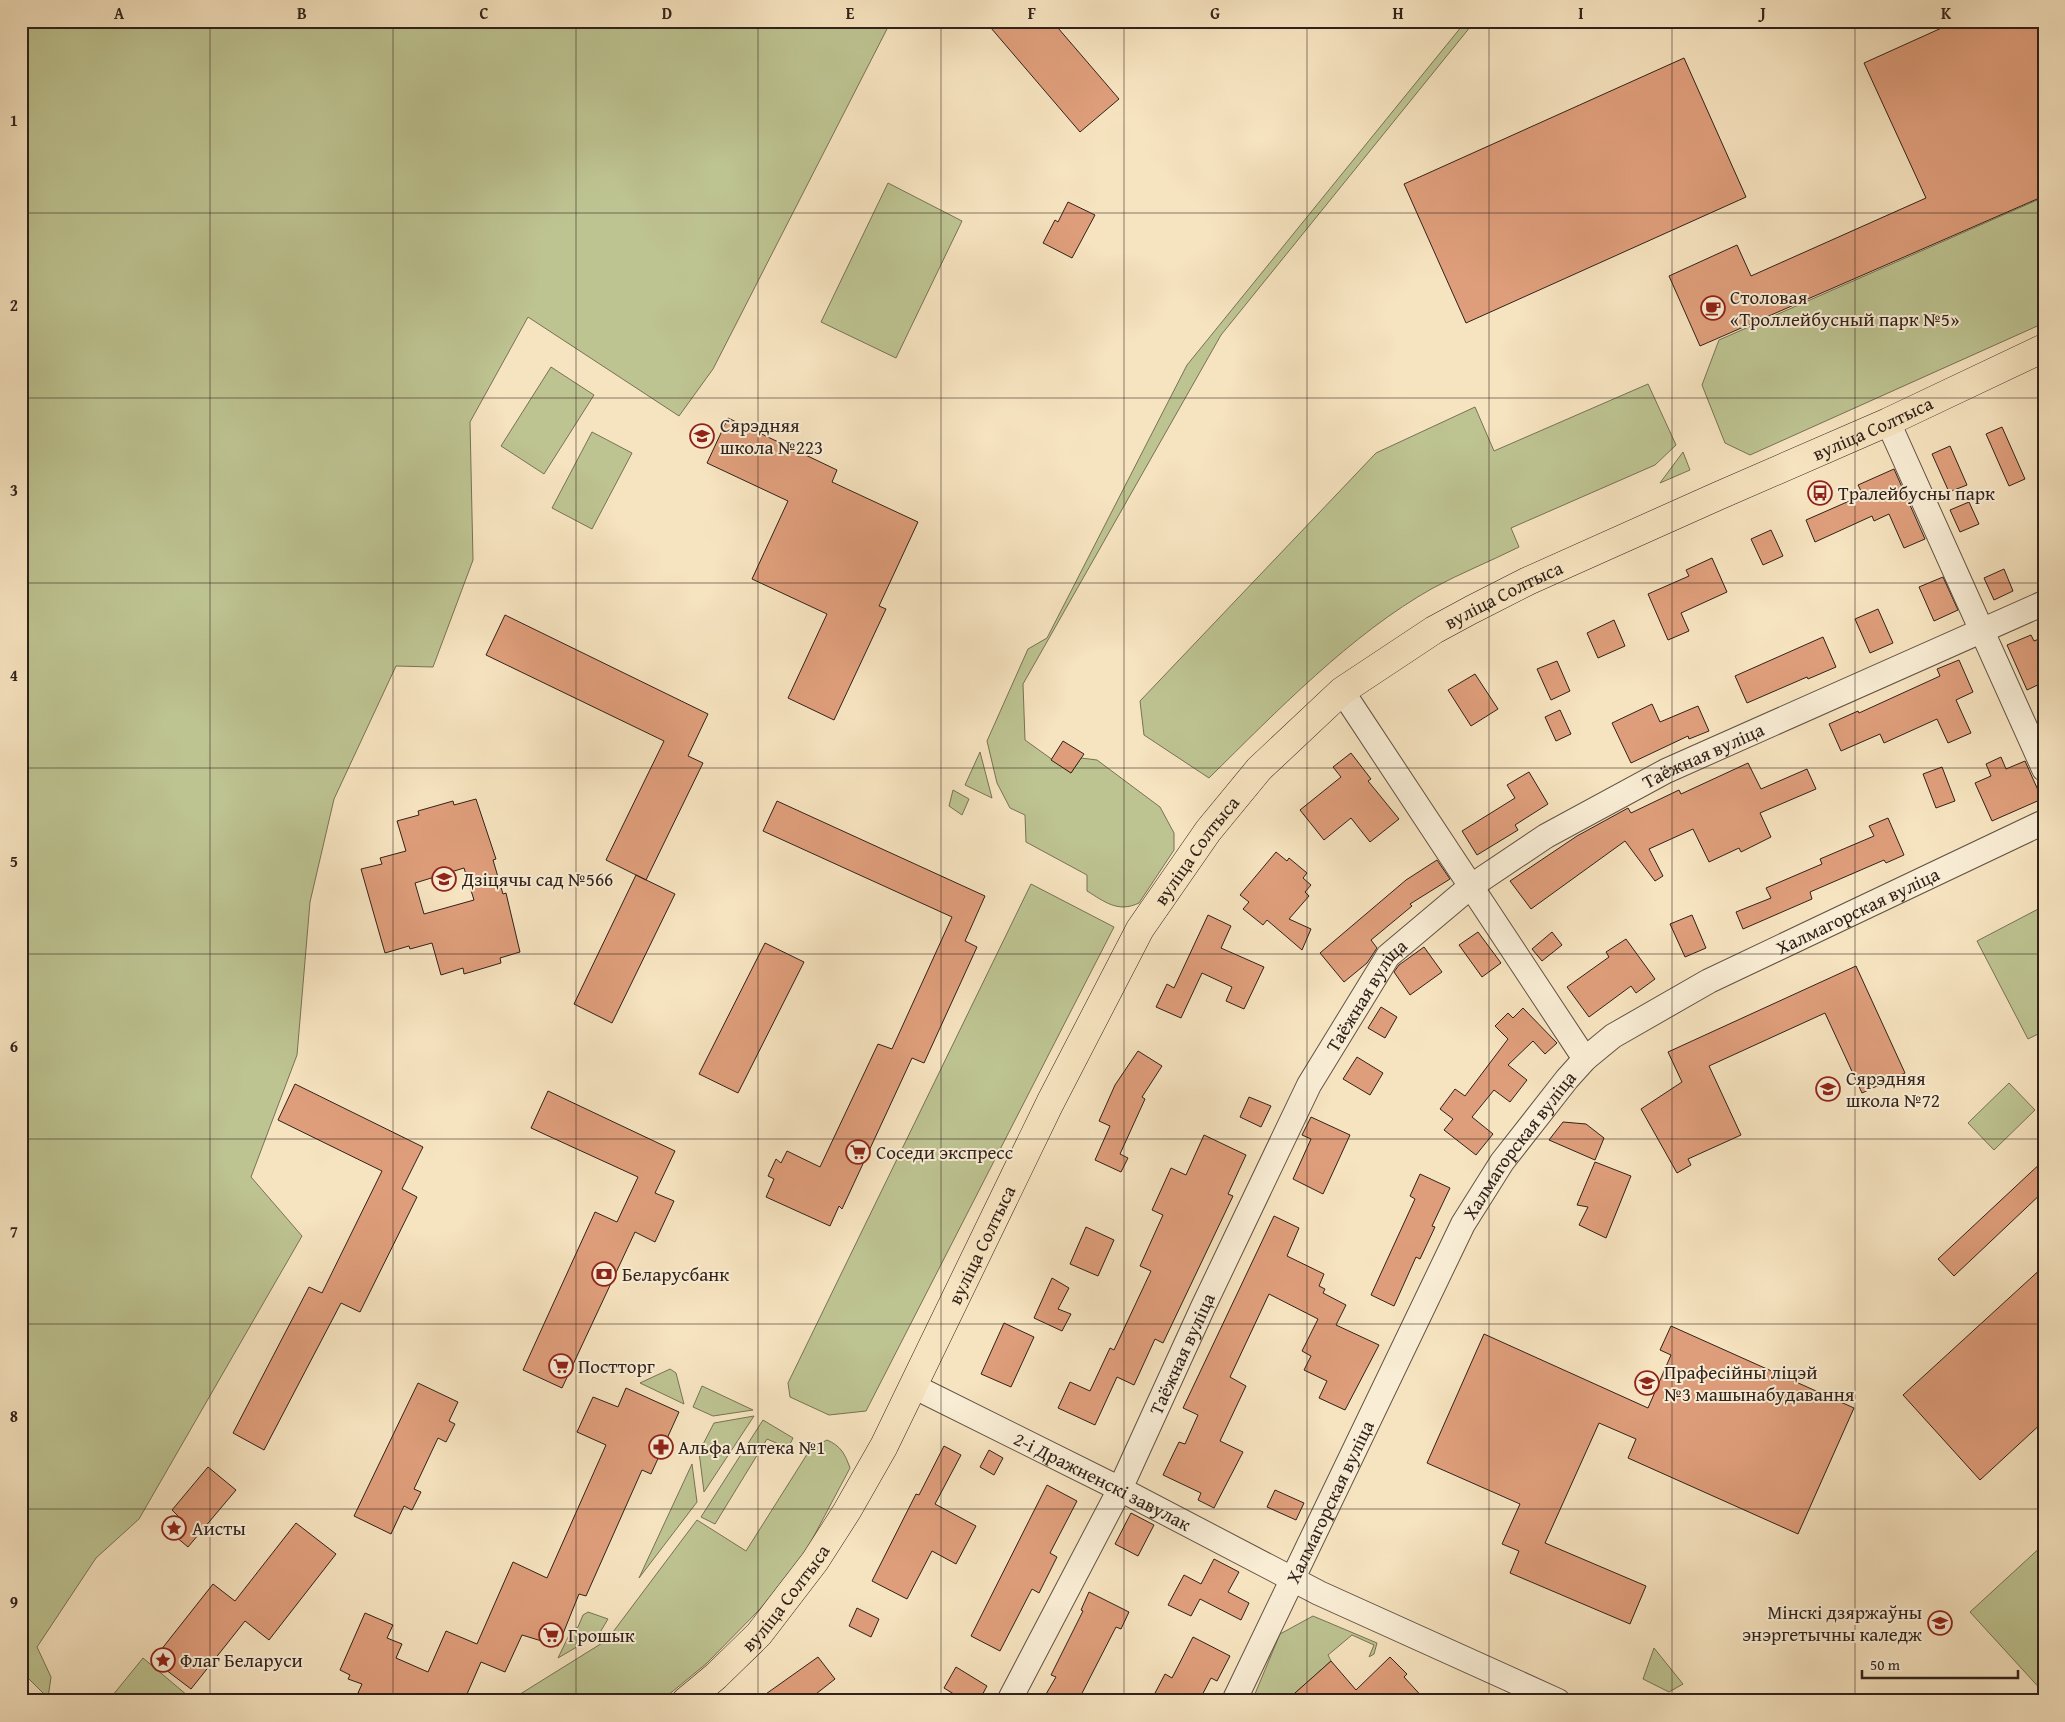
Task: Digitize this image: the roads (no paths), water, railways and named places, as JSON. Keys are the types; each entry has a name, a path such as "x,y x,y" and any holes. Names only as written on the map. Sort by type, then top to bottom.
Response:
{"main road":[{"name":"вуліца Солтыса","path":"686,1701 716,1676 759,1634 796,1588 852,1502 884,1446 1034,1137 1140,928 1208,831 1259,769 1342,691 1434,630 1528,581 1888,422 2044,348"}],"street":[{"path":"1888,422 2044,769"},
{"name":"Таёжная вуліца","path":"1009,1701 1120,1489 1203,1308 1309,1085 1388,956 1470,886 1546,836 1666,771 2044,603"},
{"path":"1342,691 1585,1059"},
{"name":"Халмагорская вуліца","path":"1234,1701 1463,1224 1502,1162 1585,1059 1613,1036 1709,981 2044,822"},
{"name":"2-і Дражненскі завулак","path":"913,1386 1120,1489 1292,1579 1558,1701"}],"place":[{"name":"Столовая «Троллейбусный парк №5»","path":"1713,308"},
{"name":"Сярэдняя школа №223","path":"702,436"},
{"name":"Тралейбусны парк","path":"1820,493"},
{"name":"Дзіцячы сад №566","path":"444,879"},
{"name":"Сярэдняя школа №72","path":"1828,1089"},
{"name":"Соседи экспресс","path":"858,1152"},
{"name":"Беларусбанк","path":"604,1274"},
{"name":"Постторг","path":"561,1366"},
{"name":"Прафесійны ліцэй №3 машынабудавання","path":"1647,1383"},
{"name":"Альфа Аптека №1","path":"661,1447"},
{"name":"Аисты","path":"174,1528"},
{"name":"Мінскі дзяржаўны энэргетычны каледж","path":"1940,1623"},
{"name":"Грошык","path":"551,1635"},
{"name":"Флаг Беларуси","path":"163,1660"}]}
